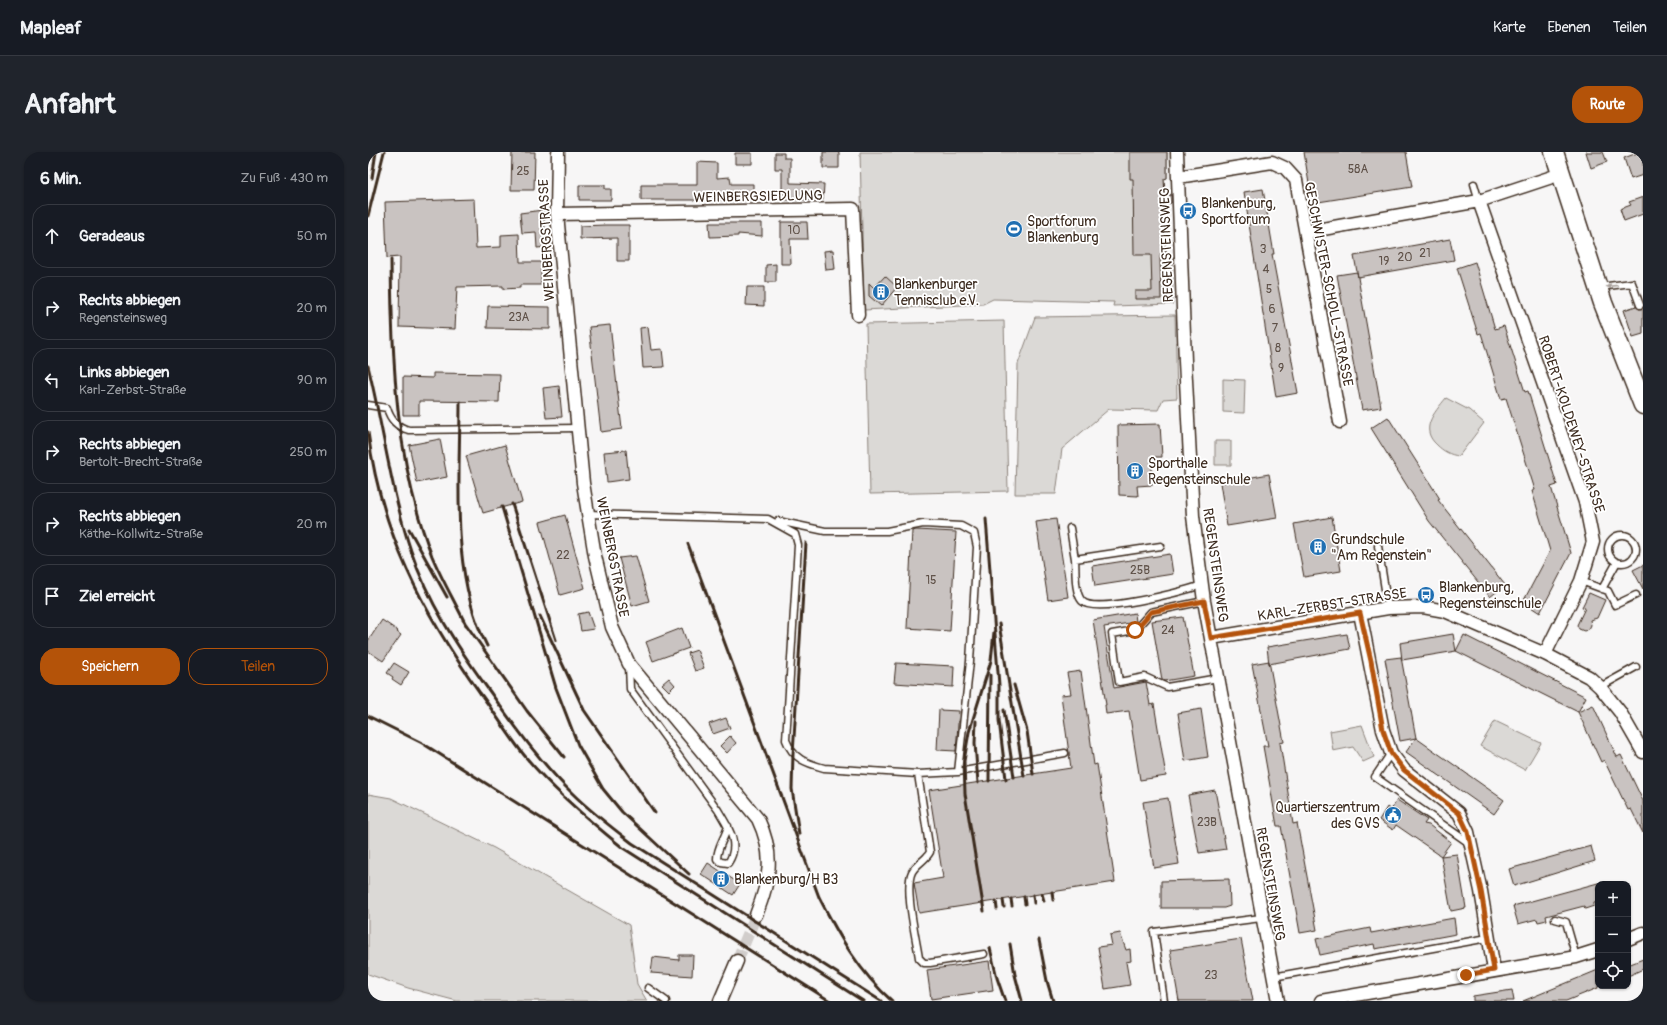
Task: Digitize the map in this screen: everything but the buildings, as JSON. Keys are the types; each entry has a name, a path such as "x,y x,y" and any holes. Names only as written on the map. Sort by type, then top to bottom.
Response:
{"main road":[{"path":"1554,152 1598,287 1639,386 1643,405"}],"street":[{"name":"WEINBERGSTRASSE","path":"558,152 557,214 587,514 595,556 612,627 629,664 758,819 763,831 768,852 769,872 766,890 756,915"},
{"name":"REGENSTEINSWEG","path":"1177,152 1190,480 1202,585 1261,918 1278,1001"},
{"name":"GESCHWISTER-SCHOLL-STRASSE","path":"1178,177 1272,162 1286,168 1296,180 1340,422"},
{"path":"1306,232 1479,201 1561,174"},
{"name":"ROBERT-KOLDEWEY-STRASSE","path":"1479,201 1585,502 1593,542 1581,581 1545,654"},
{"name":"WEINBERGSIEDLUNG","path":"557,214 853,209 858,315"},
{"name":"KARL-ZERBST-STRASSE","path":"1211,638 1388,608 1423,606 1445,611 1545,654 1582,672 1600,687 1620,712 1643,752"},
{"path":"1360,613 1371,661 1383,730 1391,753 1404,770 1459,813 1470,844 1481,891 1494,970"},
{"path":"1631,938 1643,933"},
{"path":"1321,1001 1576,957 1595,951"},
{"path":"720,1001 736,961"}],"lane":[{"path":"1474,184 1479,201"},
{"path":"1598,287 1632,284 1640,305"},
{"path":"368,405 387,408 388,415 400,428 408,430 578,428"},
{"path":"587,514 768,519 826,531 887,531 923,524 961,526 974,533 977,547 970,661 958,772"},
{"path":"768,519 795,534 798,545 786,740 793,754 811,764 824,768 918,774 958,772 1065,753"},
{"path":"1070,528 1078,592 1081,601 1087,606 1100,606 1142,600 1202,585"},
{"path":"1615,536 1628,536 1634,542 1636,547 1634,556 1626,562 1617,562 1608,552 1609,543 1615,536"},
{"path":"1074,559 1160,546"},
{"path":"1378,546 1388,608"},
{"path":"1602,589 1617,562"},
{"path":"1581,581 1608,591 1615,606 1636,595"},
{"path":"1204,601 1151,612 1135,630 1112,634 1119,682 1145,678 1167,687 1218,678"},
{"path":"629,664 630,689 728,826 733,837 732,858 728,863 721,862 717,859 717,850 725,837 728,826"},
{"path":"1600,687 1636,667"},
{"path":"1391,753 1375,777 1470,844"},
{"path":"918,774 930,852 926,859 913,871 908,885 919,958 924,963 930,963 984,954"},
{"path":"1164,1001 1154,932 1261,918"},
{"path":"1555,919 1566,922 1576,957"},
{"path":"1273,977 1488,938"},
{"path":"648,988 666,1001"}],"shaded area":[{"name":"Sportforum Blankenburg","path":"860,152 1167,152 1167,178 1164,179 1165,195 1171,195 1171,203 1164,204 1166,254 1172,255 1173,304 1113,306 1114,302 993,299 983,304 864,310"},
{"path":"1175,315 1177,398 1163,399 1158,410 1109,409 1062,449 1056,494 1015,494 1018,364 1035,317"},
{"path":"1004,321 1008,491 870,494 866,324"},
{"path":"1223,379 1245,380 1244,413 1223,412"},
{"path":"1446,398 1469,410 1484,423 1459,456 1450,454 1442,449 1432,439 1429,433 1430,421"},
{"path":"1215,441 1231,441 1231,465 1215,465"},
{"path":"1495,721 1541,743 1525,770 1480,746"},
{"path":"1362,725 1374,757 1363,762 1353,747 1333,751 1330,731"},
{"path":"368,794 391,798 494,848 629,925 637,984 647,1001 457,1001 408,988 368,974"}],"tunnel":[{"path":"737,961 756,915"}],"railway":[{"path":"372,178 376,152"},
{"path":"368,216 384,152"},
{"path":"391,260 393,335 398,410 410,484 432,556 466,625"},
{"path":"368,366 398,505 418,570 435,606 454,640 476,673 538,756 579,800 632,843 881,1001"},
{"path":"460,402 459,495 462,558 467,589 475,618 487,646"},
{"path":"368,432 374,468 383,503 407,570 440,632 459,663 512,740 535,768 571,804 623,848 863,1001"},
{"path":"512,504 556,640"},
{"path":"502,507 556,688 578,745 603,789 622,812 689,874"},
{"path":"986,519 999,685 999,720 1006,779"},
{"path":"409,529 447,597"},
{"path":"799,834 792,789 806,543"},
{"path":"688,544 819,897 834,926 860,966 869,978 892,1001"},
{"path":"540,616 584,710 655,813"},
{"path":"463,620 527,711 564,757"},
{"path":"999,624 1024,776"},
{"path":"984,911 965,794 964,761 969,732 991,661 994,632"},
{"path":"989,781 990,675"},
{"path":"1014,685 1027,731 1033,774"},
{"path":"1004,710 1014,777"},
{"path":"368,716 422,743 830,1001"},
{"path":"976,721 975,743 978,783"},
{"path":"1052,892 1053,900"},
{"path":"1042,894 1044,901"},
{"path":"1033,895 1034,903"},
{"path":"1024,897 1025,904"},
{"path":"1011,899 1012,906"},
{"path":"1003,900 1004,907"},
{"path":"996,901 997,909"},
{"path":"1039,940 1047,981 1053,1001"},
{"path":"1010,944 1015,975 1022,1001"},
{"path":"990,948 997,978 1005,1001"}],"place":[{"name":"Blankenburg, Sportforum","path":"1188,211"},
{"name":"Sportforum Blankenburg","path":"1014,229"},
{"name":"Blankenburger Tennisclub e.V.","path":"881,292"},
{"name":"Sporthalle Regensteinschule","path":"1135,471"},
{"name":"Grundschule \"Am Regenstein\"","path":"1318,547"},
{"name":"Blankenburg, Regensteinschule","path":"1426,595"},
{"name":"Quartierszentrum des GVS","path":"1393,815"},
{"name":"Blankenburg/H B3","path":"721,879"}],"route":[{"path":"1135,630 1151,612 1204,601 1211,638 1360,613 1371,661 1383,730 1391,753 1404,770 1459,813 1468,832 1481,891 1494,970 1466,975"}]}
